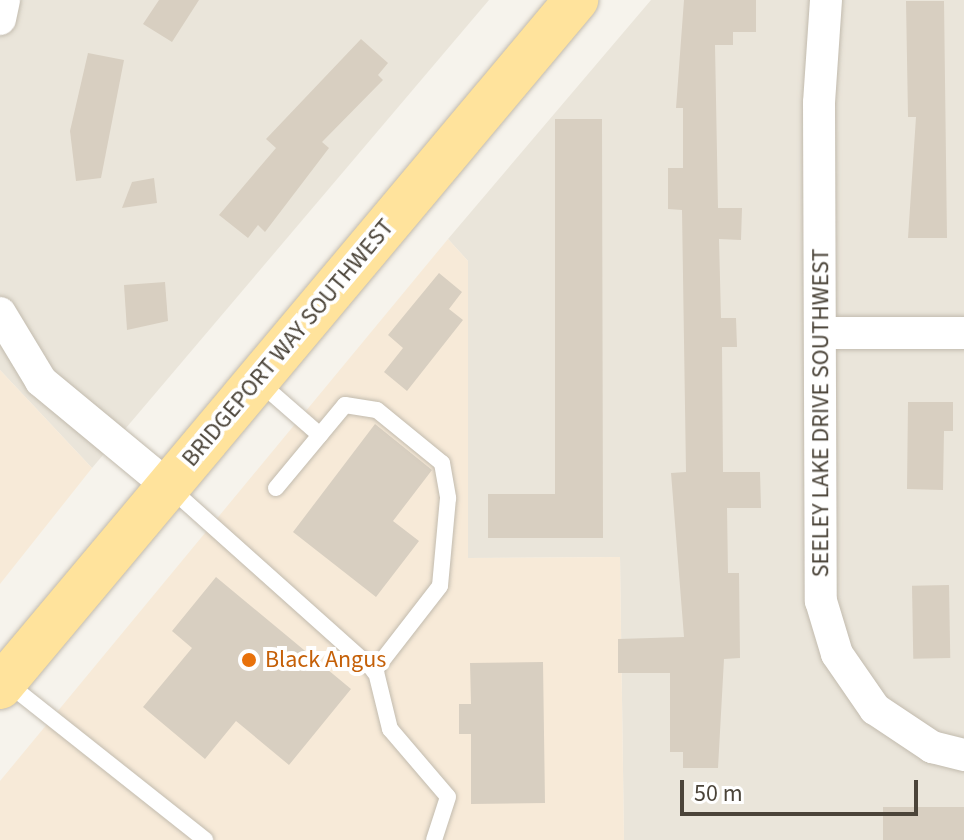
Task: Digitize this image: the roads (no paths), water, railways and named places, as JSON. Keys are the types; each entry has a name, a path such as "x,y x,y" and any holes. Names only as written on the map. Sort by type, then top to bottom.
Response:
{"main road":[{"name":"BRIDGEPORT WAY SOUTHWEST","path":"2,684 576,0"}],"street":[{"path":"0,19 4,0"},
{"name":"SEELEY LAKE DRIVE SOUTHWEST","path":"826,0 821,601 837,654 875,709 932,747 964,755"},
{"path":"0,313 8,348 41,381 168,486"},
{"path":"821,333 964,333"}],"lane":[{"path":"257,380 320,435"},
{"path":"276,488 345,405 358,404 377,410 448,474 440,586 374,671"},
{"path":"168,486 374,671 390,729 448,797 434,840"},
{"path":"2,684 205,840"}],"place":[{"name":"Black Angus","path":"249,660"}]}
